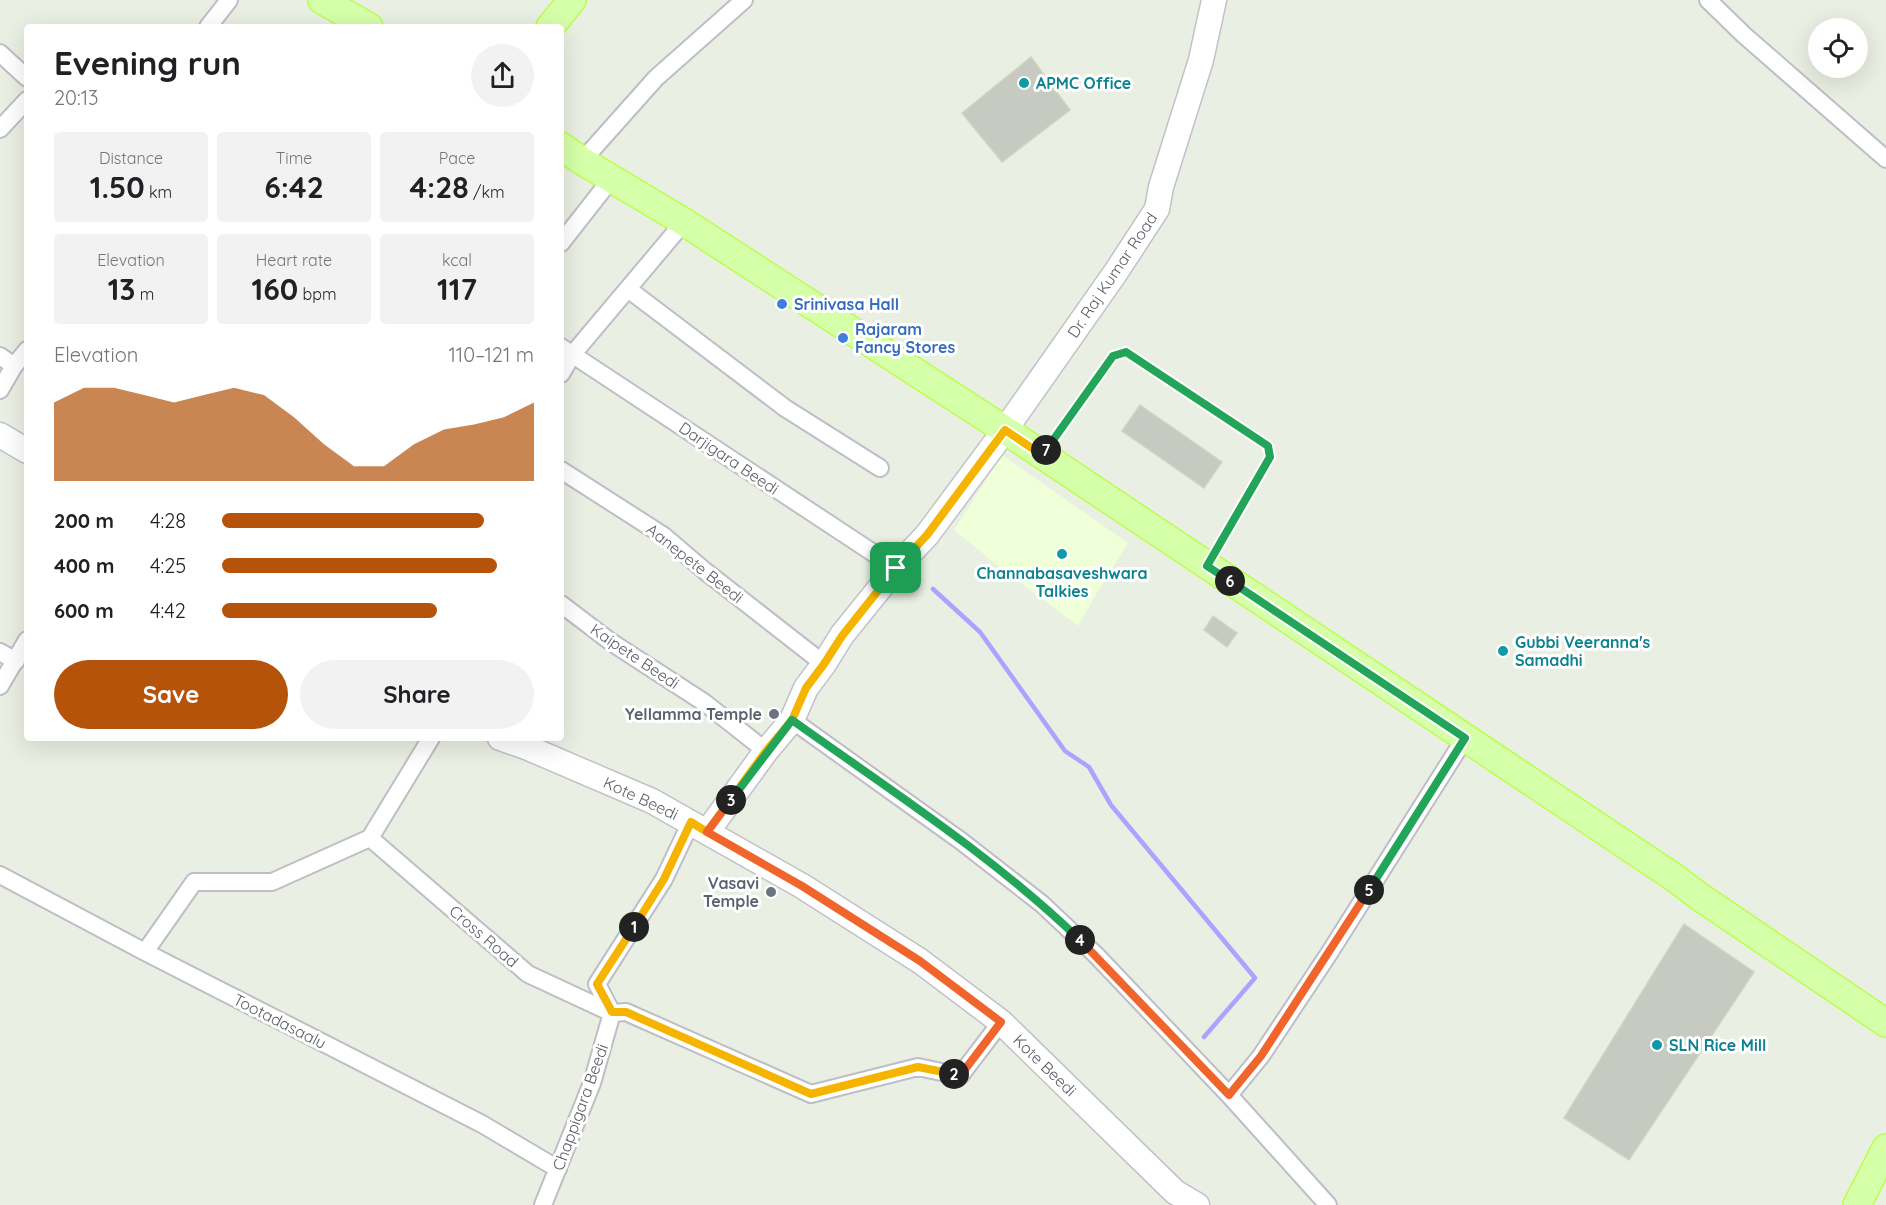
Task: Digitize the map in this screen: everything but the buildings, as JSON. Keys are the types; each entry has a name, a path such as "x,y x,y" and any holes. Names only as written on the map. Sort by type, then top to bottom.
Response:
{"main road":[{"path":"322,0 364,24"},
{"path":"552,24 572,0"},
{"path":"571,154 684,222 1005,430 1675,878 1886,1023"},
{"path":"1857,1205 1886,1148"}],"street":[{"path":"210,24 229,0"},
{"path":"571,154 744,0"},
{"name":"Dr. Raj Kumar Road","path":"699,827 792,720 806,688 842,636 896,568 927,535 1005,430 1116,272 1157,209 1161,187 1201,60 1214,0"},
{"path":"1708,0 1744,35 1886,159"},
{"path":"0,53 24,75"},
{"path":"0,129 24,103"},
{"path":"564,239 612,178"},
{"path":"567,351 628,289 684,222"},
{"path":"628,289 785,408 880,468"},
{"name":"Darjigara Beedi","path":"567,351 664,411 896,568"},
{"path":"0,390 24,354"},
{"path":"0,356 15,366"},
{"path":"0,435 24,449"},
{"name":"Aanepete Beedi","path":"564,472 664,536 824,664"},
{"name":"Kaipete Beedi","path":"564,606 611,642 705,703 766,751"},
{"path":"0,686 24,646"},
{"path":"0,651 16,661"},
{"path":"792,720 961,841 1042,904 1096,955 1229,1095 1328,1205"},
{"path":"1229,1095 1274,1037 1465,738"},
{"path":"145,952 194,882 272,882 370,838 429,741"},
{"name":"Kote Beedi","path":"509,741 641,796 699,827 802,886 920,961 1001,1022 1175,1192 1197,1205"},
{"path":"612,1012 597,984 699,827"},
{"name":"Cross Road","path":"370,838 528,974 612,1012 626,1012 811,1094 918,1067 960,1076 1001,1022"},
{"name":"Tootadasaalu","path":"0,875 145,952 482,1124 558,1169"},
{"name":"Chappigara Beedi","path":"543,1205 592,1083 612,1012"}],"lane":[{"path":"1042,455 1113,356 1126,352 1268,446 1270,457 1207,566"}],"shaded area":[{"name":"Channabasaveshwara Talkies","path":"1002,455 1128,543 1078,626 954,530"}],"waterway":[{"path":"933,589 980,632 1065,751 1089,767 1111,805 1255,978 1204,1037"}],"place":[{"name":"APMC Office","path":"1024,83"},
{"name":"Srinivasa Hall","path":"782,304"},
{"name":"Rajaram Fancy Stores","path":"843,338"},
{"name":"Channabasaveshwara Talkies","path":"1062,554"},
{"name":"Gubbi Veeranna's Samadhi","path":"1503,651"},
{"name":"Yellamma Temple","path":"774,714"},
{"name":"Vasavi Temple","path":"771,892"},
{"name":"SLN Rice Mill","path":"1657,1045"}],"route":[{"path":"896,568 842,636 806,688 792,720 766,751 707,832 691,822 664,879 597,984 612,1012 626,1012 811,1094 918,1067 960,1076 1001,1022 920,961 802,886 707,832 737,792 766,751 792,720 961,841 1042,904 1096,955 1229,1095 1261,1056 1330,952 1465,738 1207,566 1270,457 1268,446 1126,352 1113,356 1042,455 1005,430 927,535 896,568"}]}
